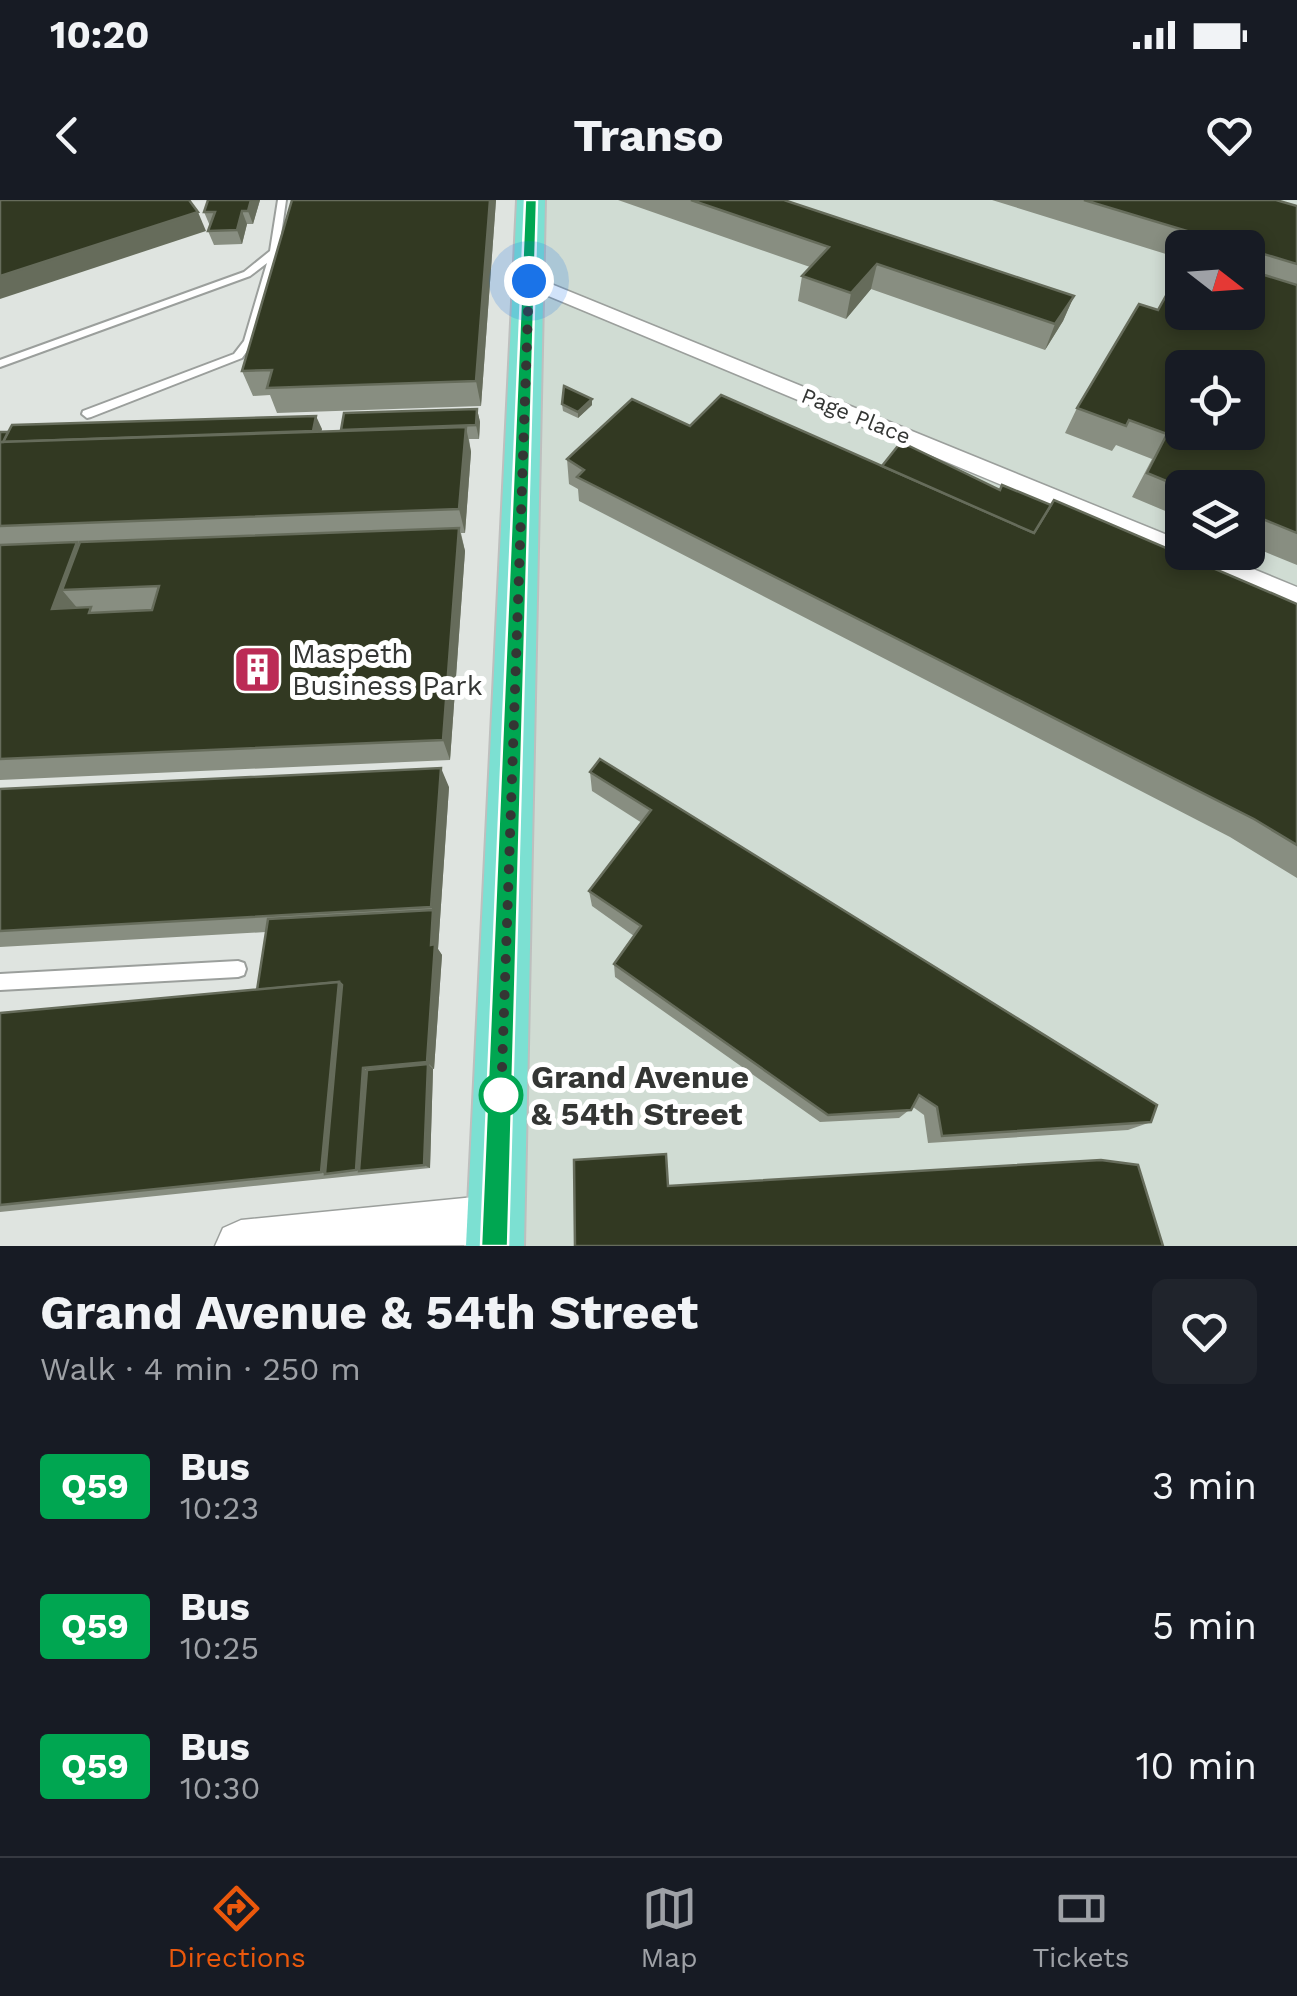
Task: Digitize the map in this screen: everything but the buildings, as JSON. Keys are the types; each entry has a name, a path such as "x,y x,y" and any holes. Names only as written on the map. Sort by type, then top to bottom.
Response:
{"main road":[{"path":"241,1246 495,1233 531,200"}],"street":[{"name":"Page Place","path":"529,281 1165,544"},
{"name":"Page Place","path":"1229,570 1297,598"}],"lane":[{"path":"87,414 238,356 249,342 274,252 282,200"},
{"path":"0,364 247,274 274,252"},
{"path":"0,982 238,969"}],"shaded area":[{"path":"532,200 1297,200 1297,1246 497,1246"}],"bus line":[{"name":"Q59","path":"495,1246 531,200"}],"place":[{"name":"Maspeth Business Park","path":"257,669"},
{"name":"Grand Avenue & 54th Street","path":"501,1095"}],"route":[{"path":"501,1095 501,1099 529,281"}]}
